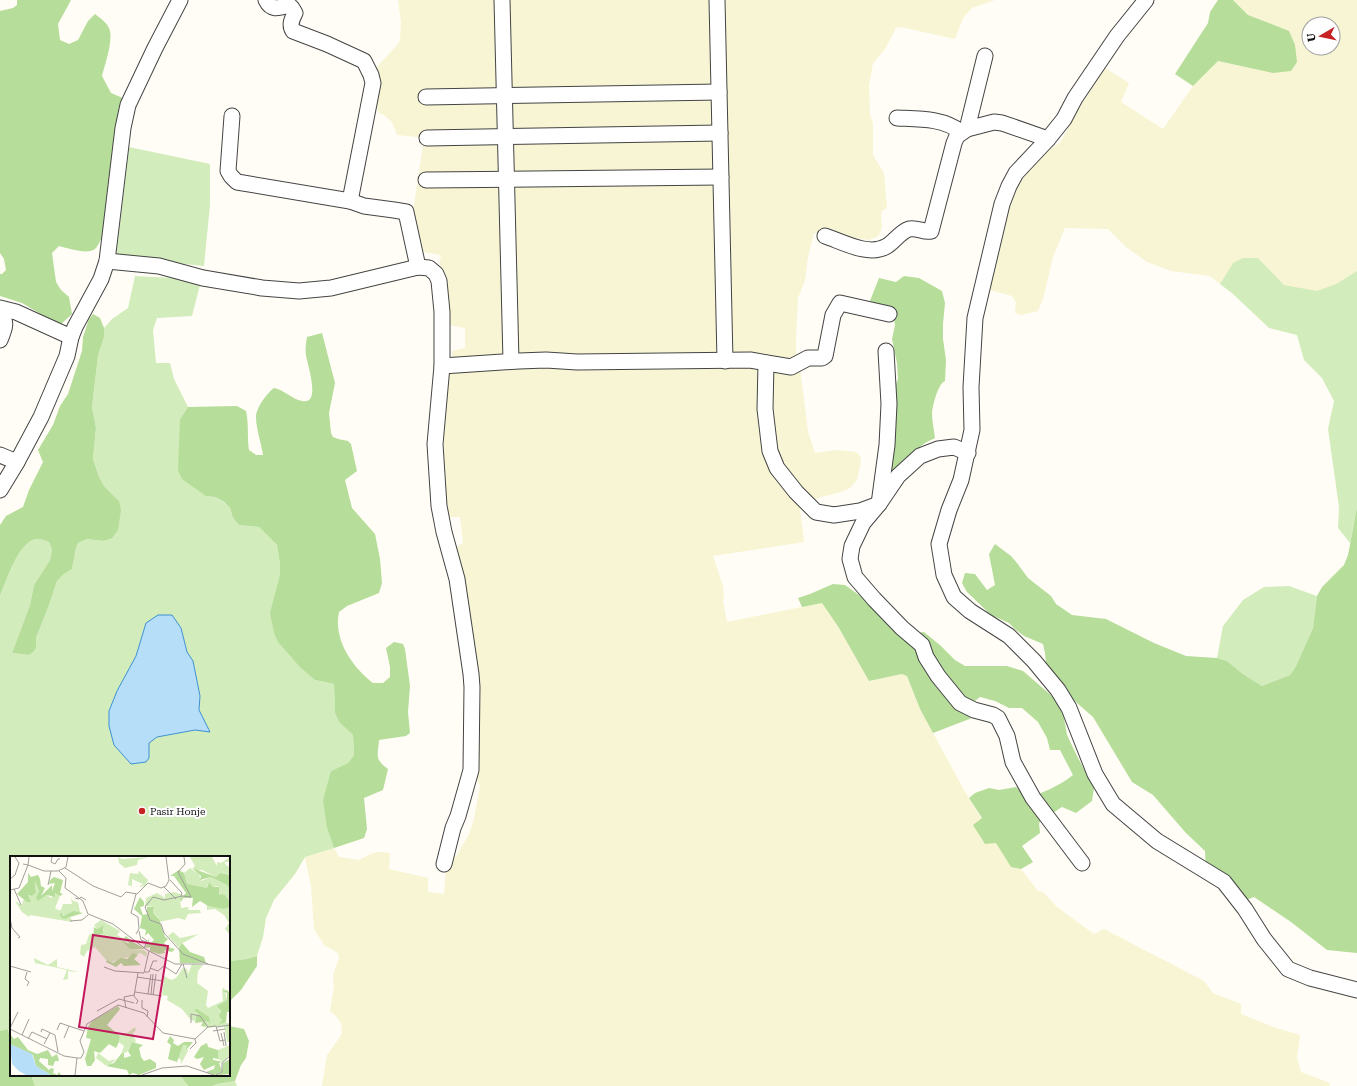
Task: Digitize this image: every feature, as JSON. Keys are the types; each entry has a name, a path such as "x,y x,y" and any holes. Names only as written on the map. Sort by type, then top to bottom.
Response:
{"street":[{"path":"0,490 17,462 41,416 67,356 71,337 101,280 107,261 123,128 128,105 180,0"},
{"path":"266,0 272,8 279,9 293,4 295,13 291,23 291,28 294,31 364,61 371,75 373,83 350,201"},
{"path":"502,0 510,361"},
{"path":"717,0 725,361"},
{"path":"1146,0 1117,36 1064,119 1048,139 1016,173 1002,204 974,318 971,380 972,430 961,480 949,510 939,544 944,575 954,598 970,611 1009,636 1034,661 1058,690 1069,708 1095,774 1113,804 1157,841 1224,882 1245,909 1264,939 1288,969 1310,978 1357,990"},
{"path":"964,131 985,56"},
{"path":"426,97 719,92"},
{"path":"232,116 228,171 237,182 350,201 364,206 406,212 418,267"},
{"path":"897,118 936,120 964,131"},
{"path":"825,236 858,247 876,250 890,244 903,232 910,229 915,228 928,232 931,231 954,142 957,136 964,131 994,122 1002,123 1048,139"},
{"path":"427,138 505,138 720,133"},
{"path":"426,180 721,177"},
{"path":"107,261 159,266 203,278 262,288 299,290 331,288 418,267 429,268 436,274 439,281 442,312 442,366 435,444 439,506 444,532 457,579 472,687 471,770 458,816 453,828 444,864"},
{"path":"442,366 546,360 585,362 750,360 791,367 808,358 824,357 834,315 840,302 889,314"},
{"path":"0,308 28,316 71,337"},
{"path":"0,315 5,320 5,323 0,340"},
{"path":"879,504 887,445 889,404 886,351"},
{"path":"766,363 765,409 767,436 776,468 816,512 834,515 860,511 879,504"},
{"path":"968,453 954,447 938,448 920,456 898,476 879,504 863,523 852,546 850,559 855,577 902,628 922,644 926,657 938,676 960,703 974,710 993,714 998,718 1007,736 1013,762 1030,792 1082,863"},
{"path":"0,455 17,462"}],"shaded area":[{"path":"398,0 995,0 972,8 963,18 955,39 901,27 896,28 885,49 873,63 869,86 870,115 873,123 873,155 884,173 887,208 882,211 881,231 878,236 869,240 814,233 808,257 805,280 798,298 796,337 796,353 800,368 808,432 815,453 837,450 856,452 860,456 861,461 857,480 850,488 818,498 800,509 804,542 713,556 723,586 723,601 727,622 822,603 839,628 869,681 902,674 907,676 920,709 964,790 1011,867 1021,869 1038,891 1043,892 1057,907 1094,934 1104,929 1204,981 1213,993 1241,1004 1241,1014 1273,1027 1300,1035 1297,1058 1301,1072 1330,1083 1329,1086 322,1086 327,1055 342,1033 341,1023 330,1011 334,986 333,975 339,958 338,953 324,945 314,929 311,886 305,857 334,848 339,857 359,860 373,853 390,853 389,869 428,878 428,892 444,894 446,868 457,855 469,834 474,819 480,786 476,775 471,641 457,547 463,543 460,517 450,517 448,515 444,483 443,425 446,378 453,372 452,351 465,348 465,328 448,325 439,269 441,255 423,252 413,217 423,145 422,140 418,137 397,135 392,122 384,115 379,113 376,104 375,69 400,40 401,22"},
{"path":"1233,0 1357,0 1357,271 1336,284 1317,292 1284,285 1258,258 1233,263 1220,284 1210,276 1171,271 1147,262 1126,247 1108,229 1065,228 1053,257 1043,299 1038,311 1021,315 1015,313 1016,302 1012,296 990,290 998,246 1014,191 1037,157 1060,143 1079,108 1105,68 1129,83 1121,102 1163,129 1193,86 1218,61 1240,66 1289,32 1248,15"}],"green space":[{"path":"17,0 71,0 58,24 60,40 69,44 78,40 88,21 95,14 103,20 109,28 110,38 102,76 111,93 125,99 102,237 96,248 92,251 77,250 59,246 52,253 56,282 61,290 69,297 72,314 61,324 52,323 22,303 0,296 0,274 6,270 4,259 0,253 0,11 13,8 17,5"},
{"path":"1218,0 1233,0 1248,15 1289,31 1295,45 1297,62 1291,71 1273,73 1218,61 1193,86 1175,74 1208,23 1210,12"},
{"path":"129,147 210,164 210,205 204,266 116,257"},
{"path":"1243,258 1258,258 1284,285 1317,291 1336,284 1357,271 1357,507 1350,543 1338,528 1339,507 1328,429 1334,401 1322,378 1304,360 1297,335 1269,328 1233,294 1220,284 1233,263"},
{"path":"135,276 173,278 200,285 192,316 157,318 153,330 156,363 170,363 174,379 188,407 180,419 206,496 215,497 230,508 233,518 239,525 259,527 277,545 280,575 315,680 334,684 335,713 339,722 353,735 354,755 348,763 331,771 327,828 334,848 305,857 295,874 274,900 266,918 263,937 257,956 247,959 230,961 230,856 10,856 10,1039 8,1029 0,1031 0,596 12,566 21,550 31,541 36,539 49,542 52,550 50,560 34,585 30,605 12,653 29,655 36,648 36,638 57,581 72,569 78,543 87,539 103,541 119,501 104,486 99,477 93,459 96,428 92,407 98,356 104,337 104,328 112,319 128,308","holes":["146,623 181,628 187,652 193,661 200,696 195,730 157,737 149,743 149,758 117,691 136,656"]},
{"path":"904,276 919,278 942,291 945,303 943,339 946,360 945,381 938,390 932,413 935,438 925,443 912,453 906,461 889,472 895,417 896,384 898,379 897,363 892,339 895,325 893,311 870,301 879,278 896,282"},
{"path":"93,314 100,318 104,328 104,337 98,356 92,407 96,428 93,459 99,477 104,486 119,501 121,510 118,530 112,538 103,541 87,539 78,543 72,569 57,581 36,638 36,648 29,655 12,653 30,605 34,585 50,560 52,550 49,542 40,539 33,540 26,545 21,550 12,566 0,596 0,525 6,516 23,507 29,490 43,462 38,450 53,425 60,406 68,394 82,351 83,337 89,319"},
{"path":"322,333 335,383 329,413 331,433 333,437 348,441 351,444 357,471 345,480 352,508 375,534 380,559 382,583 379,593 347,606 339,612 339,632 351,661 373,683 383,683 390,677 390,667 386,648 394,642 403,644 410,686 408,712 410,733 406,736 379,740 378,757 388,769 383,790 364,798 367,829 364,838 334,848 327,828 323,800 331,771 348,763 354,755 353,735 339,722 335,713 334,684 315,680 300,667 278,642 274,633 270,613 280,575 277,545 259,527 239,525 233,518 230,508 224,502 215,497 206,496 182,479 178,470 180,419 188,407 237,406 246,411 249,450 256,455 263,455 256,421 256,413 265,397 274,388 298,400 308,401 311,397 312,383 306,353 307,337"},
{"path":"1357,507 1357,953 1327,950 1291,922 1254,897 1236,904 1206,873 1205,851 1186,833 1153,795 1132,782 1093,717 1061,689 1046,663 1043,644 1024,636 1009,623 991,615 967,592 962,583 965,573 975,574 987,590 995,585 989,554 995,544 1011,556 1028,578 1051,596 1056,604 1072,615 1106,619 1154,643 1186,656 1217,658 1227,661 1243,674 1262,686 1290,675 1296,666 1313,628 1317,596 1322,587 1344,565 1348,555"},
{"path":"833,584 845,585 866,600 901,635 924,632 955,660 965,666 1007,666 1023,671 1052,696 1062,707 1067,735 1094,788 1092,801 1076,813 1062,807 1039,823 1040,833 1022,846 1033,862 1021,869 1011,867 996,843 985,844 973,825 982,818 969,798 975,793 989,788 999,790 1016,787 1028,798 1057,786 1073,775 1060,750 1050,750 1047,738 1038,722 1022,708 1009,708 995,701 980,697 962,711 972,718 933,733 920,709 907,676 902,674 869,681 839,628 822,603 802,607 798,598"},
{"path":"1289,586 1317,596 1313,628 1296,666 1290,675 1262,686 1243,674 1227,661 1217,658 1223,626 1243,600 1264,587"},
{"path":"257,956 257,966 241,990 230,1001 230,961"},
{"path":"230,1026 244,1029 249,1041 246,1058 241,1065 235,1081 213,1086 188,1086 181,1076 230,1076"},
{"path":"8,1029 10,1039 10,1076 31,1076 35,1086 0,1086 0,1031"},
{"path":"31,1076 181,1076 188,1086 35,1086"},
{"path":"235,1081 237,1086 213,1086 217,1084"}],"water":[{"path":"158,615 172,615 181,628 187,652 193,661 200,696 199,710 210,732 195,730 157,737 149,743 149,758 146,762 131,764 114,745 109,726 109,711 117,691 136,656 146,623"}],"place":[{"name":"Pasir Honje","path":"142,811"}]}
